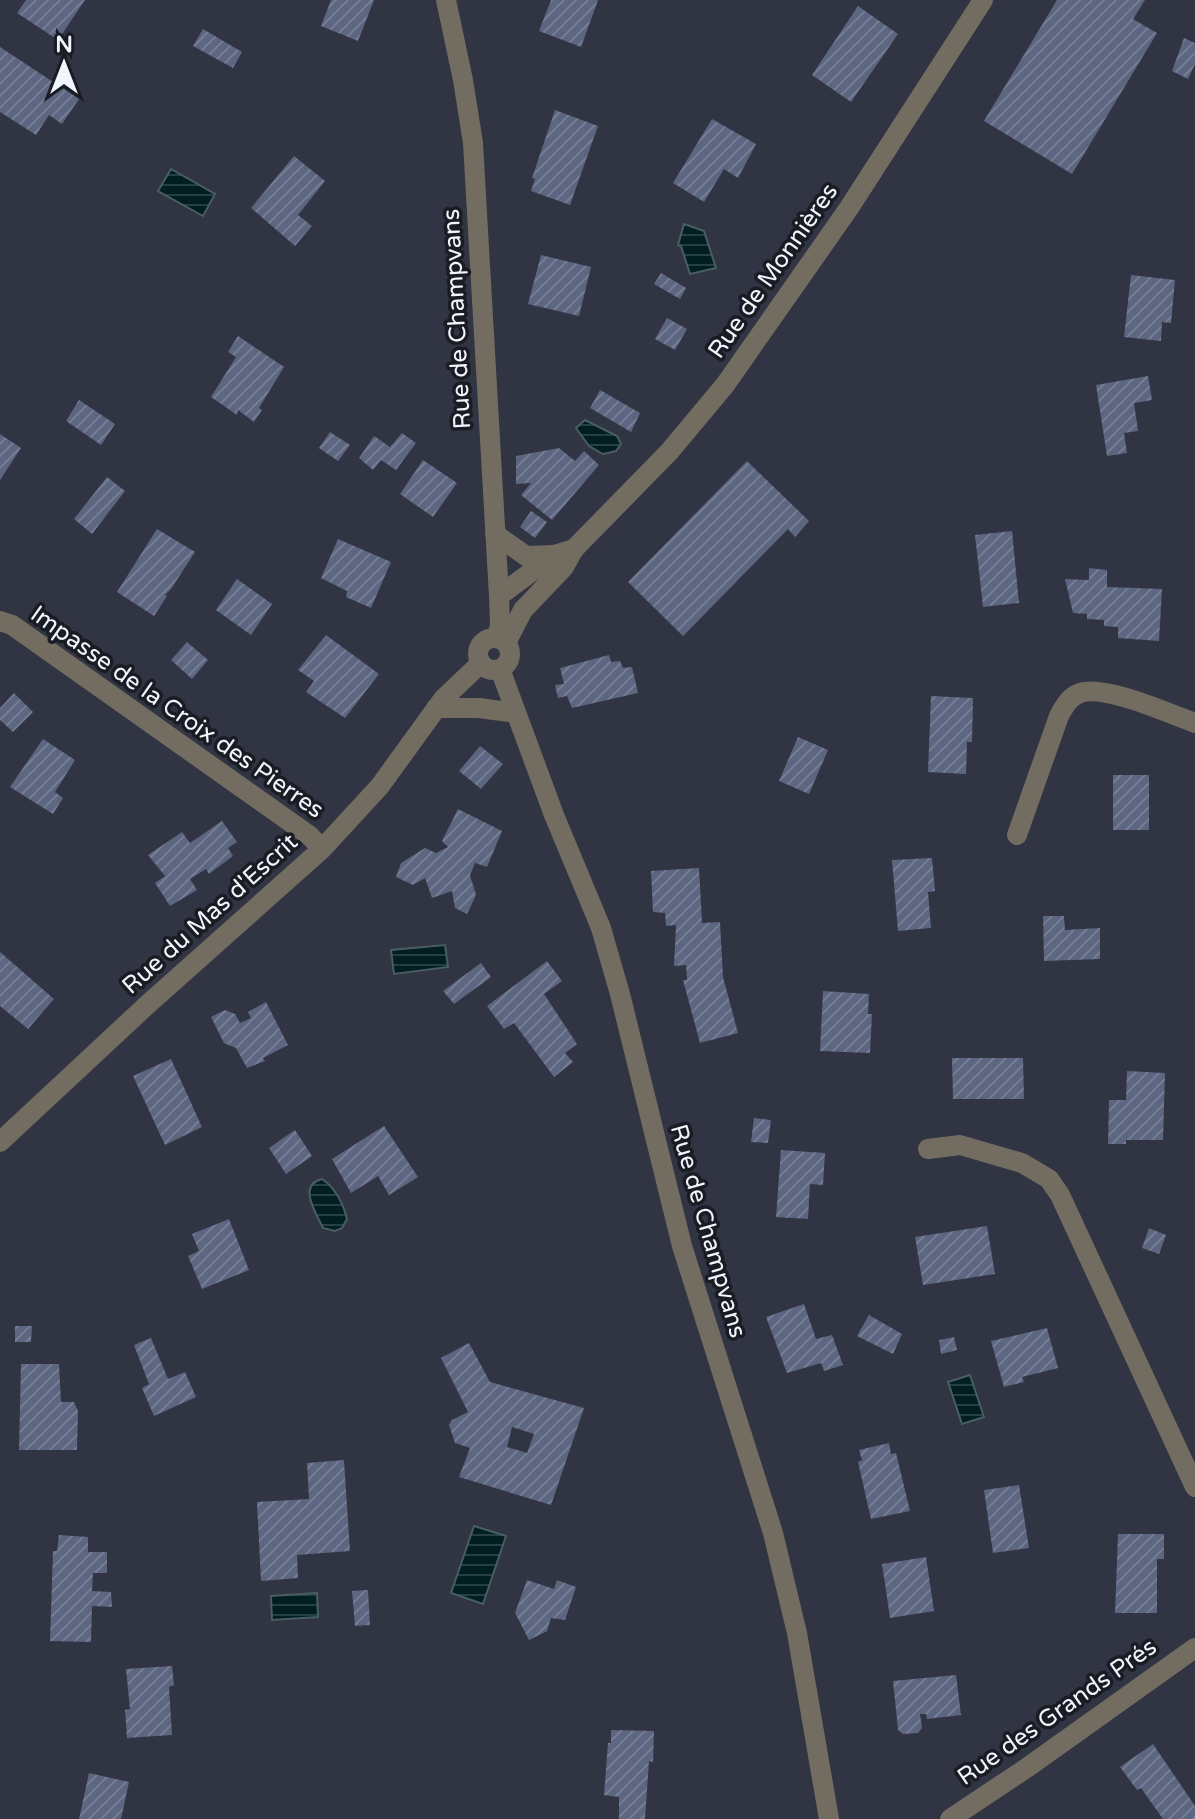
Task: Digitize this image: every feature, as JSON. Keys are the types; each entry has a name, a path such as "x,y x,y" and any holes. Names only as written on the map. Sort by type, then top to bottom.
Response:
{"street":[{"name":"Rue de Champvans","path":"446,0 473,143 501,640"},
{"name":"Rue de Monnières","path":"499,596 564,552 669,452 725,385 849,208 983,0"},
{"path":"495,534 526,556 564,552"},
{"name":"Rue de Monnières","path":"501,640 523,610 564,567 564,552"},
{"name":"Impasse de la Croix des Pierres","path":"0,621 12,625 310,836 322,849"},
{"path":"491,666 510,657 501,640"},
{"name":"Rue de Champvans","path":"491,666 516,713 601,928 682,1246 773,1533 797,1633 829,1819"},
{"name":"Rue du Mas d'Escrit","path":"0,1142 322,849 380,786 456,684 491,666"},
{"path":"1017,835 1059,716 1066,703 1079,693 1095,691 1111,695 1195,723"},
{"path":"436,708 479,708 516,713"},
{"path":"928,1149 960,1145 1022,1163 1049,1179 1060,1195 1195,1487"},
{"name":"Rue des Grands Prés","path":"950,1819 1195,1648"}],"shaded area":[{"path":"171,169 215,194 203,216 158,191"},
{"path":"684,224 704,231 716,268 690,274 678,245"},
{"path":"585,420 617,436 621,444 616,451 603,454 589,446 576,428"},
{"path":"445,945 448,967 394,974 391,950"},
{"path":"322,1179 338,1196 347,1219 342,1228 335,1231 323,1228 310,1200 311,1187"},
{"path":"970,1375 984,1417 962,1424 948,1382"},
{"path":"474,1526 506,1536 483,1604 451,1593"},
{"path":"317,1593 318,1617 272,1620 271,1596"}],"building":[{"path":"26,0 85,0 58,40 17,13"},
{"path":"331,0 374,0 358,41 321,26"},
{"path":"551,0 598,0 581,47 539,31"},
{"path":"1057,0 1145,0 1133,19 1157,33 1072,174 984,121"},
{"path":"858,6 898,34 851,102 812,75"},
{"path":"203,29 242,52 233,68 193,46"},
{"path":"1184,38 1195,43 1195,64 1188,79 1172,71"},
{"path":"0,47 79,99 62,124 49,115 36,135 0,112"},
{"path":"555,110 598,126 570,205 531,191 535,179 532,178"},
{"path":"712,119 756,144 738,178 724,169 704,202 673,183"},
{"path":"294,156 325,181 298,215 312,226 295,246 251,208"},
{"path":"541,255 591,267 579,316 528,304"},
{"path":"661,273 686,288 680,299 654,284"},
{"path":"1131,275 1175,280 1171,323 1162,322 1161,341 1124,337"},
{"path":"667,318 687,329 675,350 655,339"},
{"path":"238,336 284,367 254,422 238,410 237,415 211,397 236,357 228,352"},
{"path":"1148,376 1152,400 1134,403 1138,431 1124,433 1127,453 1107,456 1096,385"},
{"path":"600,390 640,413 631,432 590,408"},
{"path":"79,400 115,424 101,445 66,421"},
{"path":"330,432 350,445 338,461 319,448"},
{"path":"402,433 416,443 396,470 381,460 373,470 359,458 374,436 390,447"},
{"path":"0,434 21,448 0,480"},
{"path":"559,448 575,461 584,451 599,465 552,520 521,495 531,483 516,484 516,456"},
{"path":"423,460 457,483 433,517 400,494"},
{"path":"747,461 809,521 795,537 788,529 683,636 628,582"},
{"path":"107,477 125,491 92,534 74,519"},
{"path":"531,511 547,522 535,538 520,527"},
{"path":"157,529 195,552 154,616 117,592"},
{"path":"1012,531 1019,603 983,607 975,535"},
{"path":"338,539 391,562 371,608 346,597 347,591 321,578"},
{"path":"1089,568 1107,570 1107,587 1162,589 1159,641 1118,638 1118,627 1104,626 1104,620 1087,619 1087,614 1073,613 1065,579 1089,580"},
{"path":"237,579 272,604 251,635 216,610"},
{"path":"326,635 379,674 345,718 306,692 314,681 298,670"},
{"path":"187,642 208,660 192,679 171,660"},
{"path":"609,655 611,662 620,661 623,668 632,667 638,693 572,708 567,696 558,698 555,685 564,684 560,668"},
{"path":"14,693 33,712 13,732 0,720 0,708"},
{"path":"931,696 973,698 972,742 967,742 966,774 928,772"},
{"path":"798,737 828,750 809,794 779,781"},
{"path":"43,739 75,760 55,792 63,798 53,814 10,787"},
{"path":"480,746 503,764 481,789 459,771"},
{"path":"1113,775 1149,775 1149,830 1113,830"},
{"path":"458,809 502,831 487,867 475,863 470,875 476,895 467,914 455,908 452,891 432,898 425,878 413,885 396,877 401,863 425,848 436,853 448,847 442,841"},
{"path":"222,821 237,842 228,848 233,856 209,874 206,869 190,879 197,890 170,906 155,883 165,876 148,855 182,832 190,843"},
{"path":"932,858 935,891 928,892 931,928 898,931 892,860"},
{"path":"699,868 702,923 720,922 723,977 738,1033 700,1043 683,980 687,980 686,965 674,966 676,925 666,926 665,913 653,912 651,871"},
{"path":"1043,916 1064,916 1065,930 1100,928 1100,959 1044,961"},
{"path":"0,952 54,999 28,1029 0,1006"},
{"path":"547,961 562,981 544,994 577,1044 565,1053 573,1062 554,1077 514,1023 504,1029 487,1006"},
{"path":"481,963 491,977 454,1004 443,991"},
{"path":"823,991 869,994 868,1014 872,1014 870,1053 820,1051"},
{"path":"266,1002 288,1045 263,1058 265,1061 247,1068 236,1048 224,1043 211,1017 225,1010 235,1014 240,1023 251,1018 248,1012"},
{"path":"952,1058 1023,1058 1024,1099 953,1099"},
{"path":"171,1059 202,1127 165,1145 133,1076"},
{"path":"1127,1071 1165,1073 1163,1140 1126,1140 1126,1144 1108,1144 1109,1100 1126,1100"},
{"path":"754,1118 771,1120 768,1143 751,1142"},
{"path":"384,1126 418,1177 389,1195 378,1176 351,1193 332,1159"},
{"path":"295,1130 312,1156 286,1174 269,1148"},
{"path":"781,1150 825,1153 823,1185 810,1184 808,1219 776,1217"},
{"path":"229,1219 249,1270 202,1289 188,1256 199,1251 192,1234"},
{"path":"987,1226 995,1274 923,1285 915,1237"},
{"path":"1149,1228 1166,1235 1159,1254 1142,1248"},
{"path":"804,1304 816,1339 832,1335 843,1365 824,1371 821,1363 787,1373 766,1317"},
{"path":"869,1315 902,1334 893,1354 857,1336"},
{"path":"15,1326 32,1326 31,1342 15,1342"},
{"path":"1047,1328 1058,1368 1022,1377 1024,1382 1004,1387 991,1341"},
{"path":"954,1337 957,1350 941,1354 939,1340"},
{"path":"151,1338 168,1379 185,1372 196,1397 154,1416 142,1388 149,1384 134,1345"},
{"path":"469,1343 490,1382 584,1408 551,1505 459,1477 470,1448 455,1443 449,1425 452,1420 468,1412 441,1358","holes":["512,1427 534,1434 527,1453 507,1447"]},
{"path":"21,1364 59,1364 61,1402 74,1402 78,1411 77,1450 19,1450"},
{"path":"889,1443 891,1454 896,1453 910,1511 871,1519 858,1462 862,1460 859,1450"},
{"path":"344,1460 350,1551 297,1555 298,1578 261,1581 257,1502 309,1499 307,1463"},
{"path":"1019,1485 1029,1548 993,1553 984,1490"},
{"path":"1118,1534 1164,1534 1164,1559 1157,1559 1157,1613 1115,1613"},
{"path":"59,1535 88,1537 88,1552 107,1552 107,1573 93,1573 92,1591 111,1592 112,1607 92,1606 91,1642 50,1641 53,1551 57,1551"},
{"path":"926,1557 934,1611 890,1618 882,1564"},
{"path":"527,1580 554,1589 557,1580 576,1587 565,1620 551,1618 547,1631 529,1640 515,1613"},
{"path":"368,1590 370,1625 355,1626 352,1591"},
{"path":"172,1666 174,1685 169,1687 172,1735 127,1738 125,1710 130,1709 126,1669"},
{"path":"956,1675 961,1715 927,1719 926,1714 920,1714 922,1728 918,1733 903,1734 898,1730 893,1681"},
{"path":"611,1730 654,1731 645,1819 619,1819 619,1797 604,1795"},
{"path":"1153,1744 1195,1806 1195,1819 1163,1819 1141,1788 1137,1790 1120,1767"},
{"path":"89,1773 129,1782 121,1819 79,1819"}]}
